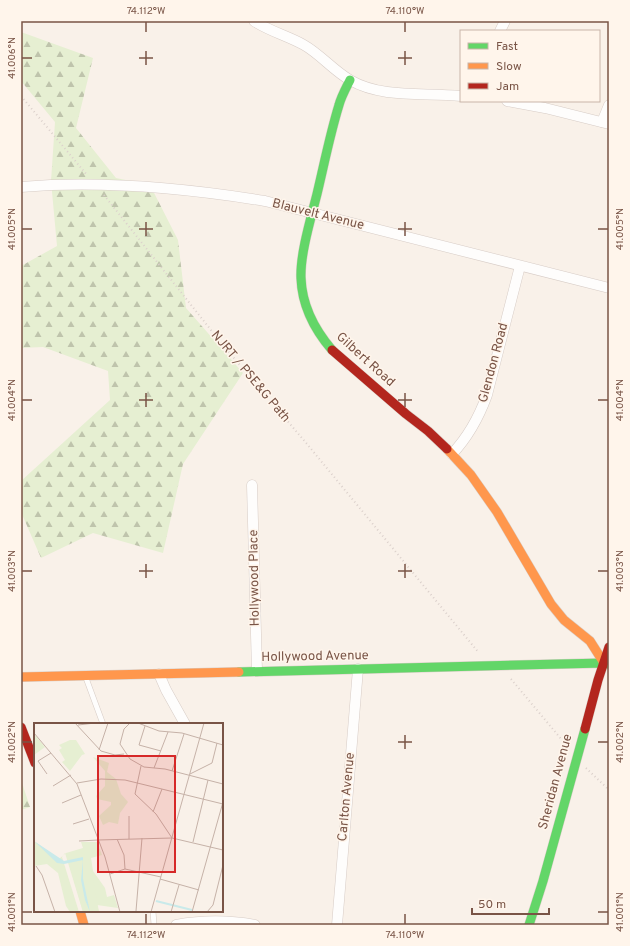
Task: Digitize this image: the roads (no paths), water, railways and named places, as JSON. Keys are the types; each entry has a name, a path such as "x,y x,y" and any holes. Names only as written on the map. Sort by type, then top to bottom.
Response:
{"main road":[{"name":"Gilbert Road","path":"350,80 339,104 312,213 302,261 301,278 303,295 314,326 334,353 428,431 471,475 488,498 551,604 564,620 590,641 607,664"},
{"name":"Sheridan Avenue","path":"529,925 543,881 598,680 607,664 609,647"},
{"name":"Hollywood Avenue","path":"21,677 607,664"},
{"path":"21,727 34,760"},
{"path":"80,912 84,925"}],"street":[{"path":"254,21 304,45 350,80 364,87 407,94 460,94"},
{"path":"500,30 505,21"},
{"path":"512,102 545,108 605,123 609,105"},
{"name":"Blauvelt Avenue","path":"21,187 96,184 171,188 218,193 265,201 609,288"},
{"name":"Glendon Road","path":"452,454 471,430 480,415 487,395 520,266"},
{"name":"Hollywood Place","path":"252,485 257,671"},
{"name":"Carlton Avenue","path":"337,925 358,669"},
{"path":"159,674 184,723"},
{"path":"176,925 218,916 255,925"}],"lane":[{"path":"85,675 103,723"},
{"path":"153,912 154,925"}]}
